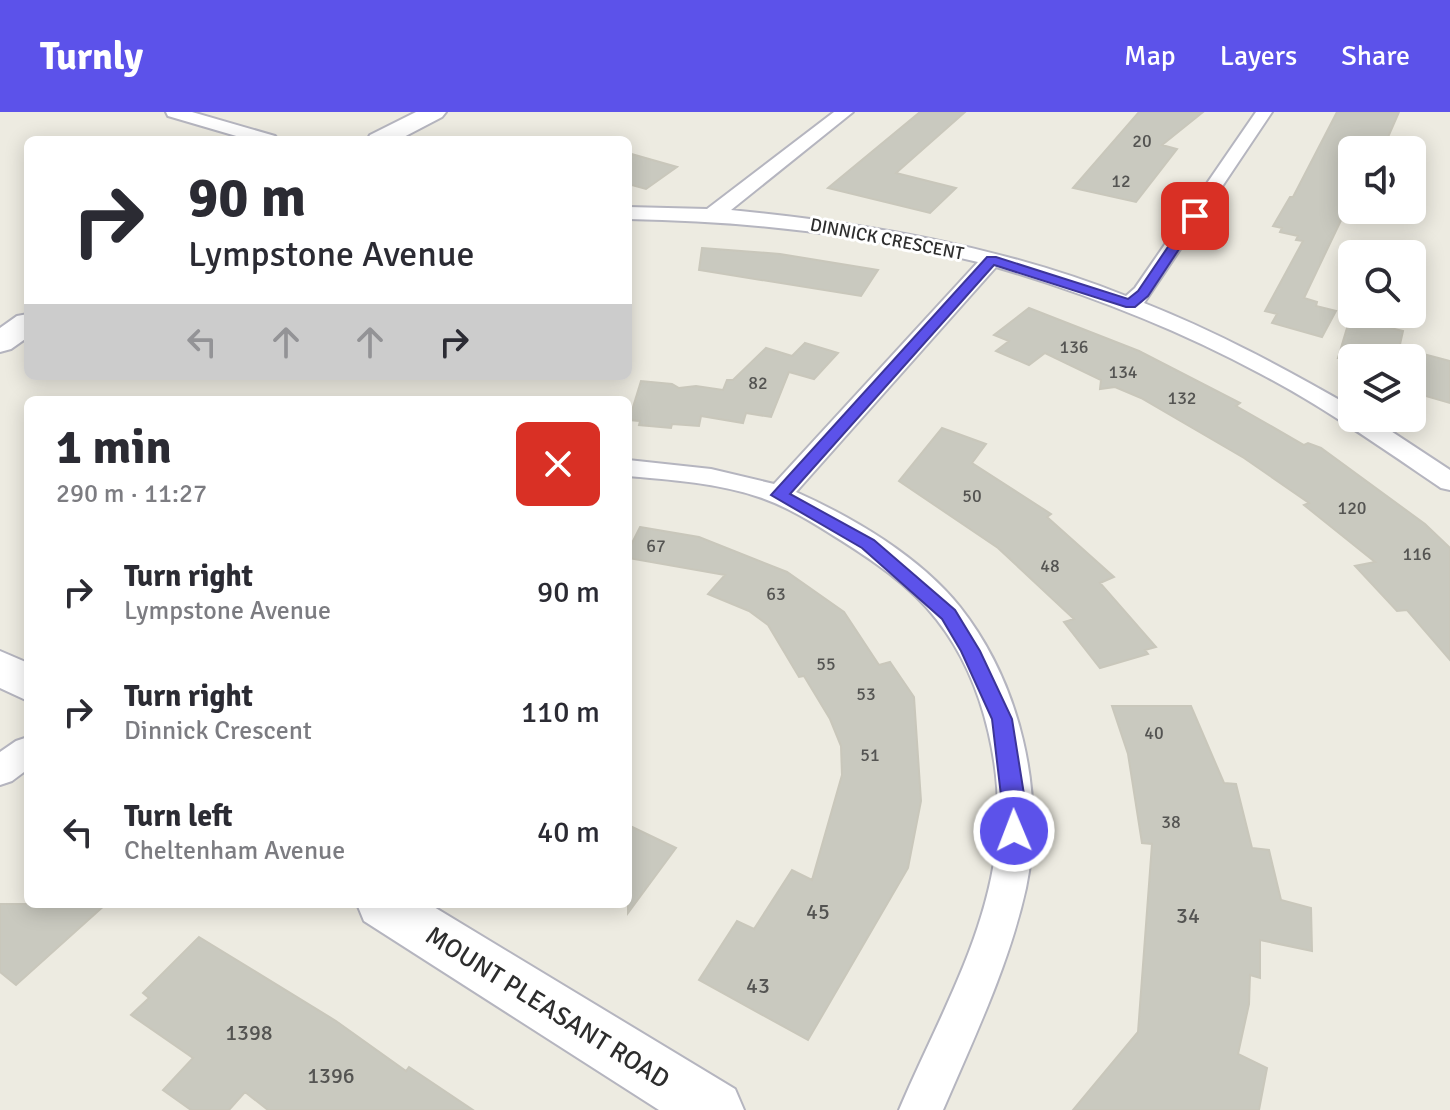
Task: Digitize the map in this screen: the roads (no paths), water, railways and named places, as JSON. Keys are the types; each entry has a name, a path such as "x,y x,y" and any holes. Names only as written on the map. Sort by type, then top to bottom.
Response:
{"main road":[{"path":"387,136 434,112"},
{"path":"0,306 24,318"},
{"path":"0,333 24,322"},
{"path":"0,342 24,323"},
{"path":"0,667 24,682"},
{"name":"MOUNT PLEASANT ROAD","path":"389,908 714,1110"}],"street":[{"path":"174,112 255,136"},
{"path":"713,214 845,112"},
{"path":"1130,304 1143,293 1264,112"},
{"name":"DINNICK CRESCENT","path":"632,213 713,214 883,234 991,260 1130,304 1232,350 1338,409"},
{"path":"779,495 991,260"},
{"name":"DINNICK CRESCENT","path":"1375,432 1450,482"},
{"path":"632,469 731,482 779,495 868,544 949,614 1002,719 1015,807 1013,856 986,957 921,1110"},
{"path":"0,771 24,753"}]}
